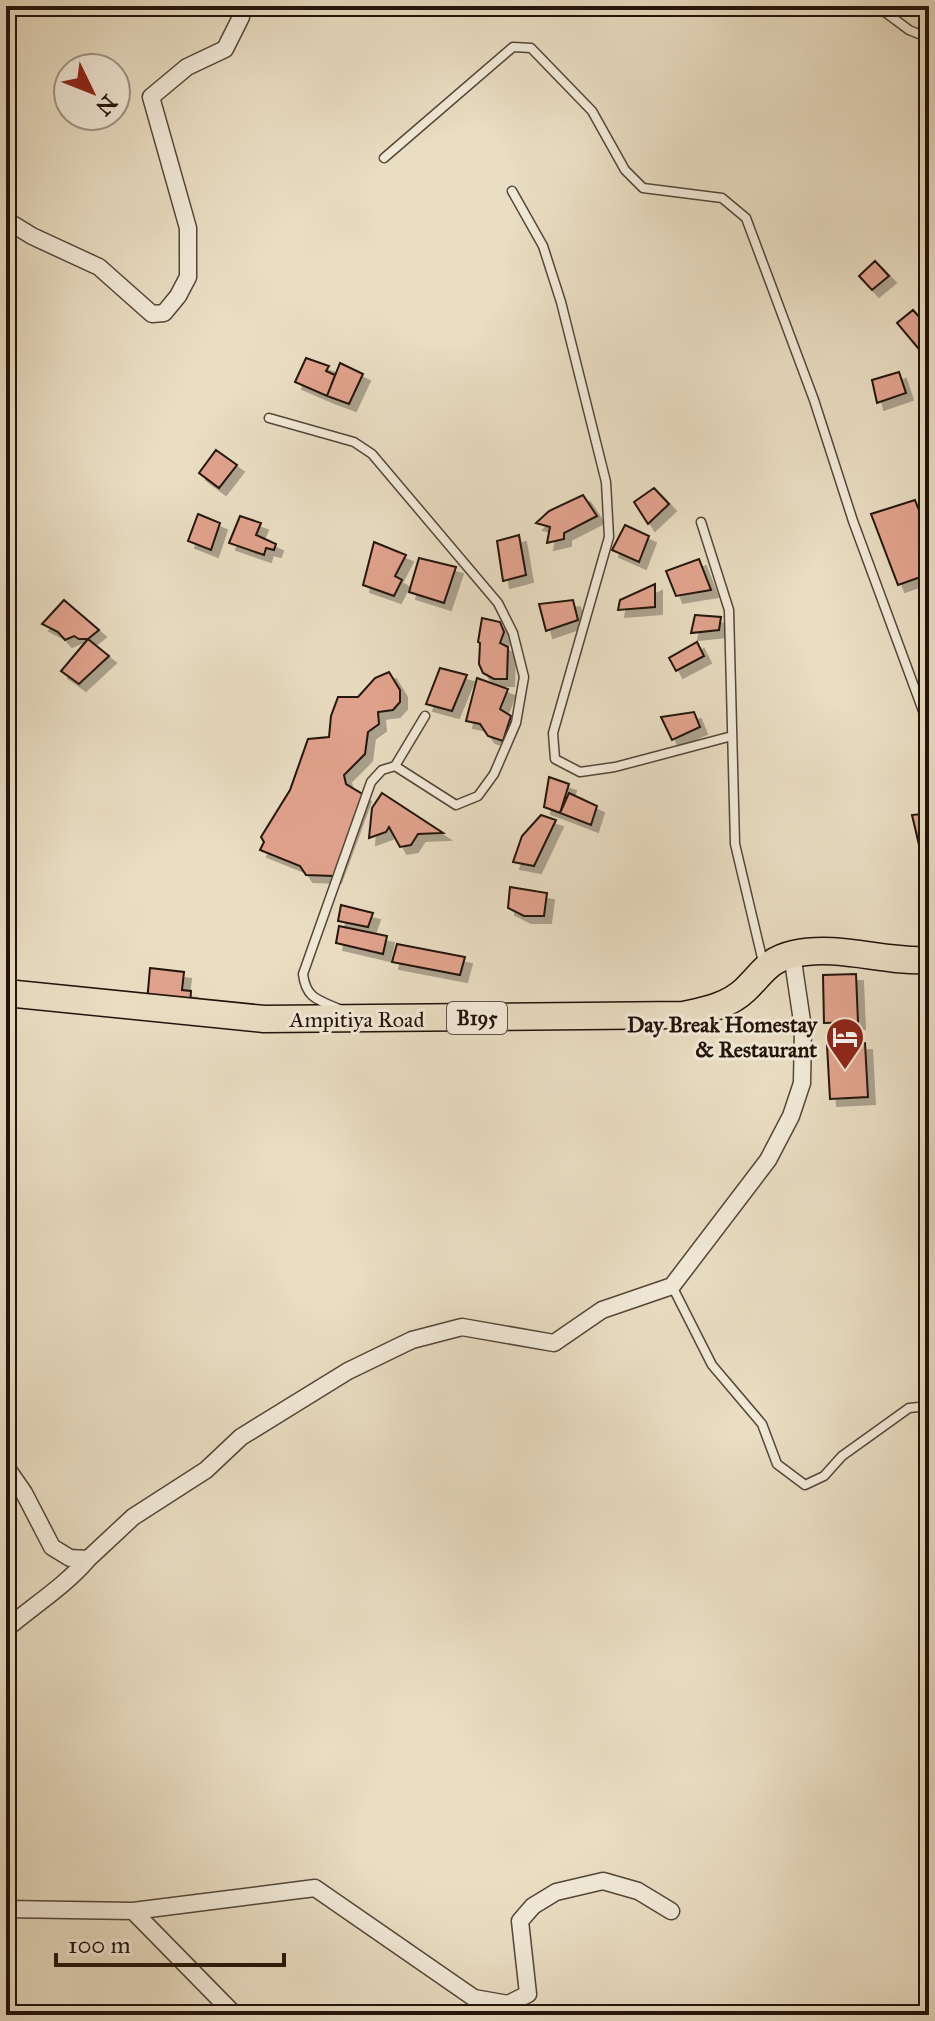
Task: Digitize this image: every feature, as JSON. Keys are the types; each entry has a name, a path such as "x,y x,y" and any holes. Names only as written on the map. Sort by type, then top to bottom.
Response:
{"main road":[{"name":"Ampitiya Road","path":"6,993 264,1019 684,1015 718,1008 745,991 765,966 792,954 825,950 929,960"}],"street":[{"path":"6,220 32,236 99,267 152,314 164,313 188,277 188,228 151,97 187,67 225,49 241,17 239,6"},
{"path":"6,1629 73,1576 133,1517 206,1470 241,1437 348,1371 412,1340 462,1327 554,1343 602,1310 672,1286 768,1160 791,1116 802,1083 803,1028 792,954"},
{"path":"6,1467 24,1493 52,1547 70,1558 88,1559"},
{"path":"6,1909 133,1911 315,1888 474,1998 508,2004 528,1994 520,1921 533,1906 556,1892 603,1881 638,1891 671,1911"},
{"path":"133,1911 235,2015"}],"lane":[{"path":"877,6 909,30 929,38"},
{"path":"384,158 513,47 531,48 592,111 625,170 643,188 722,198 746,218 814,400 853,521 926,708 929,727"},
{"path":"512,191 543,246 561,302 606,482 609,537 553,733 555,759 580,772 592,771 732,736"},
{"path":"269,418 354,442 372,454 498,603 513,633 524,677 516,723 494,774 478,796 456,805 395,766 382,770 371,782 303,974 305,987 313,998 366,1020"},
{"path":"701,522 729,610 735,844 765,966"},
{"path":"395,766 425,716"},
{"path":"672,1286 712,1365 762,1424 777,1464 805,1485 824,1476 842,1456 909,1408 929,1406"}],"building":[{"path":"875,261 889,276 872,290 859,276"},
{"path":"913,310 929,328 929,337 918,348 897,323"},
{"path":"306,358 329,366 326,371 335,375 327,396 295,382"},
{"path":"340,363 363,374 349,404 327,396"},
{"path":"899,372 906,393 877,403 872,380"},
{"path":"216,450 237,465 219,488 199,473"},
{"path":"654,488 669,504 648,524 634,502"},
{"path":"583,495 597,516 564,533 564,539 547,543 550,527 536,523 549,511"},
{"path":"915,500 929,536 929,574 898,585 871,514"},
{"path":"198,514 220,523 211,550 188,541"},
{"path":"240,516 261,523 256,535 276,544 274,550 266,548 264,555 229,543"},
{"path":"625,525 649,536 639,562 612,550"},
{"path":"519,535 526,575 503,581 497,541"},
{"path":"374,542 406,555 395,576 402,580 394,596 363,585"},
{"path":"419,558 456,567 444,603 409,592"},
{"path":"699,559 711,590 676,596 666,571"},
{"path":"655,584 655,607 618,610 620,600"},
{"path":"64,600 99,630 88,639 74,636 65,640 58,632 42,624"},
{"path":"573,600 578,620 546,631 539,604"},
{"path":"695,615 721,617 719,630 691,633"},
{"path":"482,618 500,622 504,632 500,643 508,647 507,679 494,679 483,673 479,664 478,642"},
{"path":"88,639 109,656 79,684 61,671"},
{"path":"697,642 704,656 676,671 669,658"},
{"path":"440,668 467,675 452,711 426,704"},
{"path":"389,672 400,690 400,702 393,710 378,712 379,724 368,732 365,754 344,775 346,784 364,795 334,876 306,875 300,866 260,850 264,842 261,837 290,790 308,739 329,737 331,716 338,697 358,697 375,678"},
{"path":"477,678 508,689 500,709 511,716 503,741 488,736 480,724 466,721"},
{"path":"694,712 700,727 672,740 661,717"},
{"path":"549,777 569,784 560,813 544,807"},
{"path":"382,793 443,833 418,834 411,845 400,847 389,827 386,832 369,838 372,808"},
{"path":"569,793 597,806 591,825 560,813"},
{"path":"929,813 929,847 920,849 912,815"},
{"path":"541,815 556,820 534,866 513,862 522,836"},
{"path":"510,887 547,893 544,916 524,916 508,908"},
{"path":"341,905 373,913 368,927 338,921"},
{"path":"339,926 387,936 383,954 336,943"},
{"path":"397,944 465,957 460,975 392,962"},
{"path":"150,968 184,972 182,990 191,991 190,1006 147,1002"},
{"path":"856,974 858,1022 824,1023 823,975"},
{"path":"865,1043 868,1097 830,1099 827,1045"}],"place":[{"name":"Day Break Homestay & Restaurant","path":"845,1071"}]}
